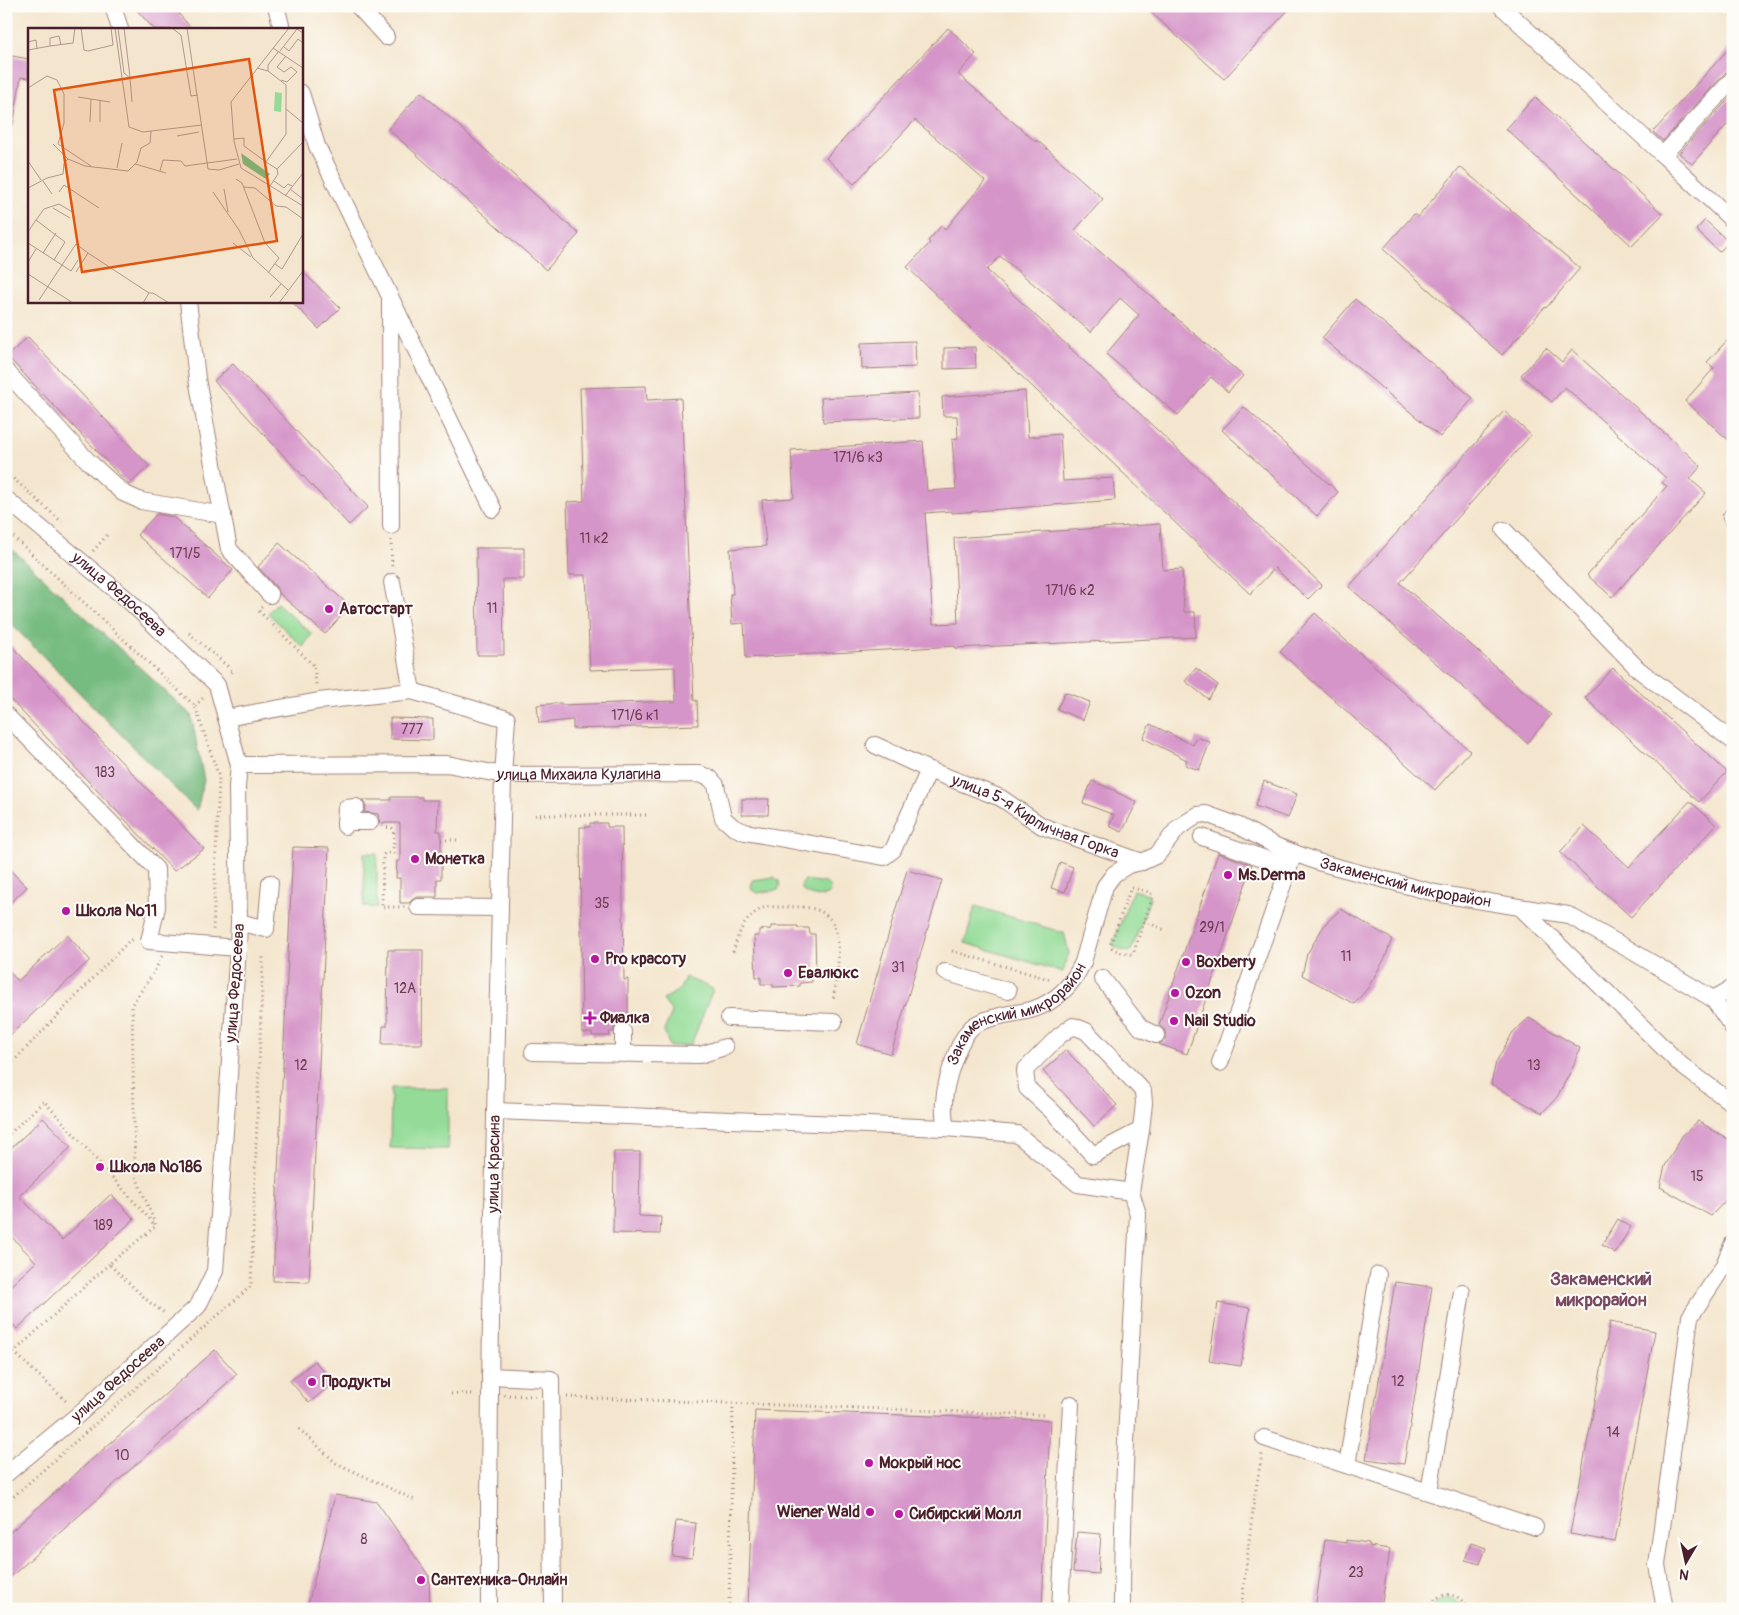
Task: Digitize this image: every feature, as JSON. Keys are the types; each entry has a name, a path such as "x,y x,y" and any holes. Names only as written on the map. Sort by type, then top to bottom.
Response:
{"street":[{"path":"113,6 120,28"},
{"path":"276,6 282,28"},
{"path":"358,6 386,37"},
{"path":"1501,6 1733,221"},
{"path":"1663,155 1733,79"},
{"path":"302,96 317,146 493,509"},
{"path":"390,296 391,526"},
{"path":"188,302 197,379 229,549 270,595"},
{"path":"6,371 88,461 123,493 141,501 223,515"},
{"name":"улица Федосеева","path":"6,499 129,601 217,685 239,765 237,787 238,948 215,1271 198,1306 180,1324 79,1414 6,1474"},
{"path":"1504,530 1639,670 1733,741"},
{"path":"226,718 318,701 412,691 392,582"},
{"name":"улица Красина","path":"412,691 507,719 503,775 495,1111 490,1376 489,1609"},
{"path":"6,715 156,869 156,907 149,941 238,948"},
{"name":"улица 5-я Кирпичная Горка","path":"875,745 929,770 1001,798 1042,826 1142,862"},
{"name":"улица Михаила Кулагина","path":"239,765 447,764 503,775 699,774 710,778 716,785 723,818 733,827 744,832 884,857 894,850 929,770"},
{"path":"356,807 346,808 345,824 370,822"},
{"name":"Закаменский микрорайон","path":"945,1128 944,1101 949,1077 957,1052 972,1027 983,1021 1047,1004 1069,985 1083,962 1106,886 1114,874 1128,865 1142,862 1156,855 1178,828 1198,815 1206,814 1239,826 1276,846 1292,860 1318,862 1435,893 1568,915 1713,999"},
{"path":"1202,837 1292,860 1220,1062"},
{"path":"239,922 266,929 270,883"},
{"path":"418,907 500,908"},
{"path":"1521,908 1681,1065 1733,1104"},
{"path":"945,972 1008,991"},
{"path":"1102,978 1141,1028 1156,1035"},
{"path":"1733,988 1713,999 1733,1028"},
{"path":"729,1018 834,1022"},
{"path":"1122,1609 1127,1405 1138,1214 1131,1192 1141,1130 1144,1103 1143,1091 1086,1031 1072,1026 1059,1036 1025,1070 1027,1088 1055,1106 1092,1155 1141,1130"},
{"path":"623,1032 623,1054"},
{"path":"533,1052 700,1055 725,1046"},
{"path":"495,1111 945,1128 1017,1134 1078,1184 1131,1192"},
{"path":"1665,1609 1657,1565 1690,1317 1723,1267 1733,1243"},
{"path":"1347,1465 1378,1275"},
{"path":"1429,1492 1462,1292"},
{"path":"490,1376 551,1379 553,1609"},
{"path":"1060,1609 1071,1404"},
{"path":"1264,1438 1535,1527"}],"path":[{"path":"391,526 392,582"},
{"path":"6,530 195,706 219,777 213,930"},
{"path":"93,551 109,533"},
{"path":"270,595 259,611 314,666"},
{"path":"535,815 646,815"},
{"path":"370,822 375,827 392,828 394,830 393,853 385,853 383,855 382,907 418,907"},
{"path":"441,840 457,840"},
{"path":"1132,888 1143,890 1152,895 1144,921 1132,954 1111,947 1132,888"},
{"path":"733,952 741,930 750,917 765,907 808,907 820,911 831,921 838,947 833,1001"},
{"path":"1144,921 1165,930"},
{"path":"6,1069 130,940 149,941"},
{"path":"156,1226 135,1174 132,1004 153,974 168,943"},
{"path":"952,951 1046,979"},
{"path":"6,1503 250,1286 263,957"},
{"path":"6,1137 44,1101 156,1226"},
{"path":"14,1352 109,1264 156,1226"},
{"path":"109,1264 148,1302 180,1324 187,1344"},
{"path":"6,1344 79,1414"},
{"path":"451,1394 550,1396 1043,1415"},
{"path":"729,1609 733,1404"},
{"path":"299,1429 336,1463 417,1501"},
{"path":"1241,1609 1254,1500 1264,1438"},
{"path":"1430,1609 1434,1600 1448,1594 1455,1595 1462,1600 1467,1609"}],"green space":[{"path":"12,549 191,715 204,780 197,811 6,619 6,555"},
{"path":"277,603 312,634 303,647 268,613"},
{"path":"364,853 377,853 377,907 364,907"},
{"path":"774,877 779,881 780,887 778,890 758,893 752,890 753,880"},
{"path":"805,880 826,883 830,887 829,894 826,896 814,896 807,893 801,889"},
{"path":"1133,890 1148,894 1150,898 1132,949 1128,952 1115,947 1113,943"},
{"path":"975,906 1064,933 1069,953 1063,972 965,943"},
{"path":"685,977 713,989 691,1045 670,1047 664,1031 672,1012 663,1000 680,989"},
{"path":"391,1088 448,1088 448,1149 390,1148"},
{"path":"1448,1598 1459,1602 1463,1609 1433,1609 1437,1603"}],"building":[{"path":"133,6 172,6 191,28 153,28"},
{"path":"1144,6 1292,6 1224,79"},
{"path":"948,28 976,54 958,74 1036,142 1037,140 1103,199 1075,230 1243,376 1228,392 1211,377 1178,415 1106,354 1139,315 1120,298 1091,332 1000,256 987,270 1322,585 1308,599 1275,568 1250,594 907,267 930,243 928,241 941,226 945,230 985,181 915,120 854,184 826,158"},
{"path":"1733,44 1733,69 1726,72 1663,141 1653,132"},
{"path":"6,55 28,59 28,78 21,77 13,125 6,124"},
{"path":"421,92 579,234 546,270 388,129"},
{"path":"1733,94 1733,118 1692,164 1679,153"},
{"path":"1535,97 1663,214 1632,246 1506,129"},
{"path":"1460,167 1580,268 1502,355 1383,249 1414,214 1418,217"},
{"path":"1705,220 1729,242 1719,252 1696,230"},
{"path":"302,271 340,308 319,329 292,302 302,302"},
{"path":"1355,299 1473,398 1440,437 1322,338"},
{"path":"1733,334 1733,444 1685,401 1714,368 1707,362"},
{"path":"28,337 149,466 129,485 7,356"},
{"path":"915,341 916,367 862,369 861,343"},
{"path":"975,347 976,368 944,369 944,348"},
{"path":"1546,348 1562,362 1572,350 1701,466 1690,479 1706,493 1612,597 1587,575 1667,486 1662,483 1666,478 1565,387 1552,402 1521,375"},
{"path":"233,364 368,507 349,525 214,381"},
{"path":"646,386 647,400 681,398 694,701 697,700 698,725 573,729 573,720 539,723 537,705 676,701 675,667 590,670 586,575 569,575 567,502 584,501 580,388"},
{"path":"1025,391 1028,437 1060,434 1063,481 1113,478 1115,500 952,513 952,511 925,513 933,624 958,623 954,538 1160,524 1163,570 1182,569 1184,612 1195,612 1196,637 955,648 955,646 746,658 744,623 732,624 730,594 733,594 730,549 766,546 762,500 794,498 791,450 923,441 927,491 956,489 952,439 958,438 957,416 943,416 942,397"},
{"path":"918,393 919,418 823,422 821,398"},
{"path":"1244,407 1338,492 1317,516 1222,430"},
{"path":"1504,411 1531,435 1400,583 1551,715 1527,743 1349,587"},
{"path":"157,514 173,517 233,570 208,598 137,535"},
{"path":"279,543 350,606 325,634 280,594 258,567"},
{"path":"476,548 524,548 524,579 503,579 504,655 477,655"},
{"path":"1315,613 1470,751 1435,790 1280,652"},
{"path":"6,640 204,849 174,871 6,695"},
{"path":"1196,668 1218,685 1208,699 1185,681"},
{"path":"1613,668 1727,772 1699,802 1585,698"},
{"path":"1065,692 1090,702 1083,720 1057,709"},
{"path":"390,718 433,719 433,740 390,739"},
{"path":"1150,724 1193,745 1196,737 1210,742 1199,770 1185,765 1187,760 1143,738"},
{"path":"1092,781 1137,802 1122,832 1109,826 1114,815 1083,803"},
{"path":"1264,781 1297,794 1288,818 1255,806"},
{"path":"391,797 422,797 422,800 438,800 437,831 441,831 441,879 437,879 437,897 418,897 409,903 400,903 400,878 396,878 397,861 400,861 400,823 380,823 378,814 364,812 366,806 362,800 391,800"},
{"path":"742,799 769,799 768,815 742,815"},
{"path":"1690,801 1716,825 1631,917 1560,852 1584,826 1629,867"},
{"path":"590,823 607,823 607,827 622,827 624,980 628,979 628,1023 618,1024 614,1027 613,1032 609,1032 610,1036 592,1036 592,1033 582,1033 580,827 590,827"},
{"path":"293,847 329,848 309,1282 273,1281"},
{"path":"1218,853 1252,865 1187,1054 1159,1044 1165,1040 1166,1035 1164,1029 1159,1025"},
{"path":"1060,862 1073,867 1065,892 1051,888"},
{"path":"6,866 27,887 6,907"},
{"path":"907,870 942,880 891,1054 857,1044"},
{"path":"1341,909 1392,939 1385,958 1368,988 1354,1004 1302,975 1307,954 1325,924"},
{"path":"771,926 809,928 810,934 815,934 816,975 811,975 812,982 800,983 800,986 773,987 773,984 761,984 761,977 756,977 754,936 759,936 759,930 771,929"},
{"path":"67,935 90,960 6,1039 6,968 18,981"},
{"path":"388,950 423,950 422,1044 382,1044 383,1026 387,1026"},
{"path":"1529,1018 1580,1048 1573,1067 1557,1097 1542,1113 1491,1084 1496,1062 1513,1032"},
{"path":"1066,1050 1117,1105 1094,1126 1043,1071"},
{"path":"43,1118 71,1147 19,1196 62,1240 111,1194 134,1219 17,1329 6,1317 6,1290 36,1262 6,1231 6,1153"},
{"path":"1698,1121 1733,1142 1733,1187 1726,1200 1711,1216 1660,1187 1665,1166 1682,1136"},
{"path":"614,1152 640,1152 639,1216 661,1217 660,1234 613,1233"},
{"path":"1618,1219 1631,1227 1615,1253 1602,1245"},
{"path":"1395,1282 1432,1287 1404,1464 1366,1459"},
{"path":"1218,1303 1250,1308 1241,1366 1209,1361"},
{"path":"1610,1322 1655,1331 1615,1542 1570,1534"},
{"path":"215,1350 237,1374 6,1581 6,1536"},
{"name":"Продукты","path":"315,1361 333,1383 309,1403 290,1381"},
{"name":"Сибирский Молл","path":"755,1410 1050,1420 1042,1609 748,1609"},
{"path":"335,1495 377,1502 429,1576 430,1609 307,1609"},
{"path":"676,1521 696,1523 692,1558 672,1556"},
{"path":"1077,1532 1101,1534 1098,1574 1073,1572"},
{"path":"1325,1540 1346,1543 1346,1540 1369,1543 1369,1546 1390,1549 1381,1609 1315,1609"},
{"path":"1471,1543 1486,1548 1480,1564 1465,1560"}],"place":[{"name":"Автостарт","path":"329,609"},
{"name":"Монетка","path":"415,859"},
{"name":"Ms.Derma","path":"1228,875"},
{"name":"Школа №11","path":"66,911"},
{"name":"Pro красоту","path":"595,959"},
{"name":"Boxberry","path":"1186,962"},
{"name":"Евалюкс","path":"788,973"},
{"name":"Ozon","path":"1175,993"},
{"name":"Фиалка","path":"590,1018"},
{"name":"Nail Studio","path":"1174,1021"},
{"name":"Школа №186","path":"100,1167"},
{"name":"Продукты","path":"312,1382"},
{"name":"Мокрый нос","path":"869,1463"},
{"name":"Wiener Wald","path":"870,1512"},
{"name":"Сибирский Молл","path":"899,1514"},
{"name":"Сантехника-Онлайн","path":"421,1580"}],"district":[{"name":"Закаменский микрорайон","path":"1601,1289"}]}
